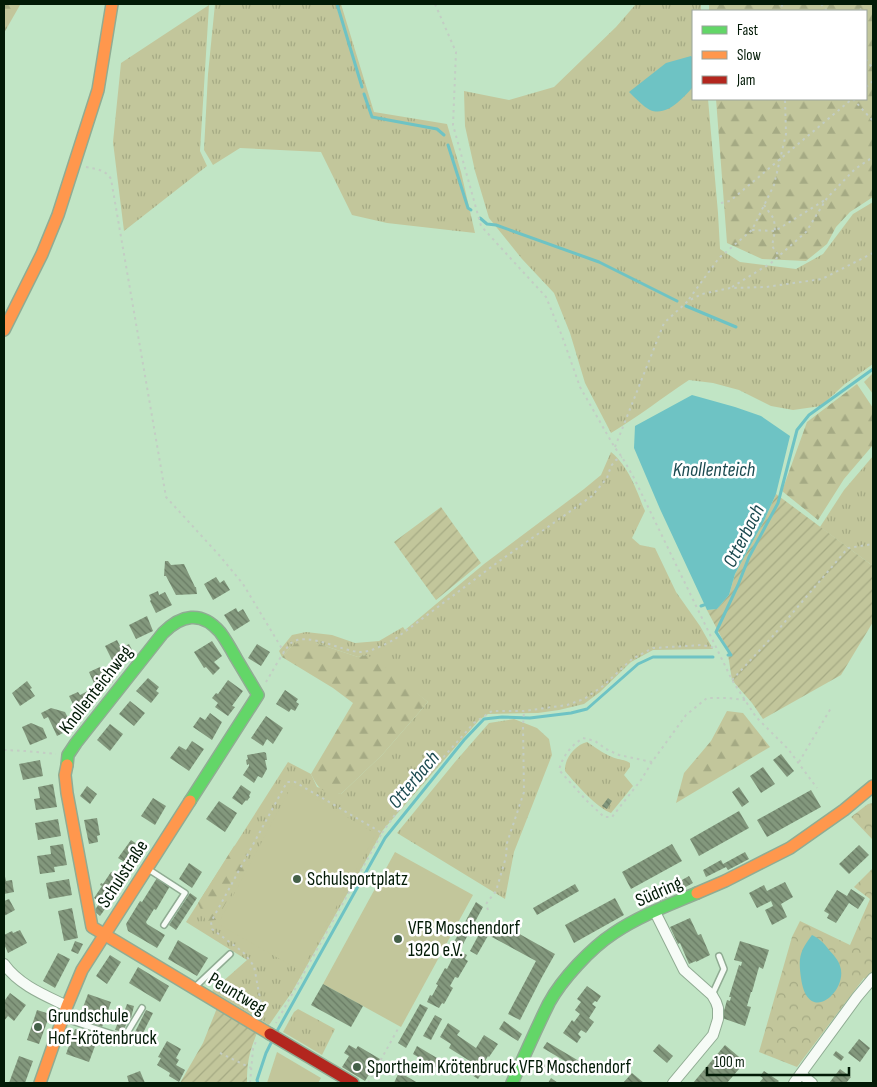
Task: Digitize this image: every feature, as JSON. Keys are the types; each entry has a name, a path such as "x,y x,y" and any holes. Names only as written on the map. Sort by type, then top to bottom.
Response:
{"street":[{"path":"4,330 42,254 58,215 98,90 112,4"},
{"name":"Knollenteichweg","path":"104,935 92,927 89,916 67,793 68,755 163,633 173,623 185,617 200,618 213,623 223,635 258,695"},
{"name":"Schulstraße","path":"40,1083 62,1018 82,970 258,695"},
{"name":"Südring","path":"512,1083 550,1002 564,981 593,950 614,933 790,848 844,810 873,786"},
{"path":"655,912 684,970 712,995 718,1008 718,1019 713,1035 673,1083"},
{"name":"Peuntweg","path":"104,935 353,1083"},
{"path":"4,964 17,978 30,987 67,1006"},
{"path":"794,1083 873,978"},
{"path":"801,1074 812,1083"}],"lane":[{"path":"147,868 185,893 164,925"},
{"path":"193,988 230,954"},
{"path":"712,995 724,968 718,956"},
{"path":"62,1018 124,1038 142,1008"}],"path":[{"path":"435,4 456,52 453,125 481,226 546,297 580,387 615,448 622,456 732,680 756,717 788,749 817,788"},
{"path":"615,448 664,323 688,301 719,258 752,230 774,185 786,134 785,100"},
{"path":"721,203 730,201 851,100"},
{"path":"853,100 873,121"},
{"path":"730,288 771,263 806,232 827,198 855,169 873,157"},
{"path":"74,164 101,170 112,179 166,497 219,554 243,584 284,652"},
{"path":"752,230 775,231 827,198"},
{"path":"764,205 774,219 775,231 772,246 779,256"},
{"path":"688,301 702,294 730,288 766,287 822,279 873,253"},
{"path":"258,695 284,652 291,643 300,639 316,640 359,652 380,647 395,640 498,562 592,496 606,478 611,466 622,456"},
{"path":"732,680 848,548 873,544"},
{"path":"250,1083 253,1049 270,1034 382,833 398,809 474,723 492,711 524,711 567,705 584,699 603,686 632,659 654,648 702,646 716,648"},
{"path":"652,762 619,756 595,741 583,738 573,745 562,759 560,770 586,800 604,817 612,817 641,780 686,715 707,698 746,700"},
{"path":"799,762 831,708"},
{"path":"488,910 486,904 496,891 506,857 507,843 524,792 524,711"},
{"path":"4,750 68,755"},
{"path":"270,1034 263,1014 254,966 243,952 212,929 211,922 287,782 296,782 382,833"},
{"path":"368,1083 399,1027"},
{"path":"220,1053 251,1068"}],"green space":[{"path":"4,4 20,5 4,33"},
{"path":"215,4 341,4 374,112 447,124 461,172 475,233 387,223 352,215 321,152 240,148 213,165 204,150 208,74"},
{"path":"636,4 701,4 701,10 692,10 692,100 708,100 720,249 740,262 796,269 823,254 853,214 873,202 873,364 845,384 821,406 793,410 771,406 739,390 713,383 689,380 611,433 585,383 570,333 554,293 522,259 489,218 475,171 465,126 464,91 509,100 554,87 616,27"},
{"path":"709,4 873,4 873,197 850,212 836,227 827,244 806,261 762,259 727,243 716,100 867,100 867,10 709,10"},
{"path":"209,5 200,151 207,166 124,231 113,142 121,63"},
{"path":"873,373 873,394 864,382"},
{"path":"857,384 873,408 873,445 844,479 818,520 782,491 807,422"},
{"path":"611,452 623,464 645,511 632,538 640,545 655,548 676,592 700,626 713,649 653,650 631,662 600,692 584,704 538,713 488,714 479,720 383,830 292,992 269,1025 212,991 247,960 186,922 288,762 311,774 317,787 341,794 382,755 428,702 366,655 358,657 316,643 291,647 282,657 279,651 292,635 306,632 332,635 355,643 379,641 403,627 405,630 484,564 601,475"},
{"path":"873,456 873,566 820,527 844,490"},
{"path":"776,494 873,566 873,622 841,675 763,719 732,680 727,648 707,610 717,609 729,595 735,574 764,521"},
{"path":"441,507 481,563 436,600 394,542"},
{"path":"299,642 316,643 358,657 366,655 377,660 428,702 382,755 341,794 322,790 311,774 353,703 333,688 282,657 291,647"},
{"path":"727,711 743,713 770,747 676,803 684,773 711,741"},
{"path":"514,719 537,728 549,739 552,755 514,852 505,899 397,833 489,723"},
{"path":"587,742 610,756 630,763 630,767 624,775 633,786 611,813 593,801 565,771 566,762 571,753 578,746"},
{"name":"Schulsportplatz","path":"292,785 376,834 301,971 218,924"},
{"path":"873,803 873,840 851,817 868,804"},
{"path":"234,846 244,852 249,863 216,920 206,921 198,903"},
{"name":"VFB Moschendorf 1920 e.V.","path":"395,852 473,895 401,1027 323,984"},
{"path":"873,868 873,986 864,978 797,1067 759,1052 792,937 800,921 850,945 870,899 854,887"},
{"path":"217,1008 257,1033 249,1058 247,1083 180,1083 203,1043"},
{"path":"298,1009 335,1029 322,1055 283,1032 294,1012"},
{"path":"277,1052 321,1078 318,1083 267,1083"}],"water":[{"path":"691,56 692,88 668,109 662,111 650,110 629,92 666,63"},
{"name":"Knollenteich","path":"692,395 761,416 790,436 776,494 764,521 735,574 729,595 717,609 707,610 634,448 635,426"},
{"path":"812,935 822,941 836,958 841,975 839,985 833,994 819,1003 811,1001 805,993 800,971 801,955"}],"building":[{"path":"165,561 168,561 171,565 184,564 196,587 197,594 176,595 166,576 164,576"},
{"path":"216,577 220,583 224,580 230,590 213,600 204,584"},
{"path":"158,591 159,595 165,592 172,605 156,613 149,595"},
{"path":"236,608 238,612 243,609 250,621 234,631 224,615"},
{"path":"147,616 153,631 136,639 129,625"},
{"path":"117,640 121,648 129,644 135,656 115,666 105,646"},
{"path":"212,641 222,656 214,662 220,668 213,675 206,667 204,668 194,652"},
{"path":"257,644 270,652 261,666 248,658"},
{"path":"100,667 103,673 108,670 113,682 97,690 89,672"},
{"path":"148,678 159,687 156,691 159,693 151,703 136,691"},
{"path":"228,680 243,691 232,706 235,707 228,716 215,707 218,703 212,698 216,693 218,694"},
{"path":"27,681 35,696 20,706 12,693"},
{"path":"285,690 298,699 296,702 299,704 295,711 291,709 289,712 276,704"},
{"path":"88,691 94,704 77,712 69,696 78,692 80,695"},
{"path":"130,701 145,713 134,726 119,714"},
{"path":"51,708 65,712 73,728 57,736 48,717 44,719 41,713"},
{"path":"210,713 222,722 212,740 193,727 200,717 205,720"},
{"path":"266,716 283,728 273,744 267,739 263,746 251,738"},
{"path":"31,723 43,728 47,738 30,745 22,727"},
{"path":"110,724 123,734 110,751 97,740"},
{"path":"192,741 204,749 189,771 170,758 179,746 186,750"},
{"path":"266,753 267,769 262,778 258,776 254,783 243,775 249,766 246,760 248,759 247,755"},
{"path":"781,754 794,771 787,777 773,760"},
{"path":"40,760 43,776 23,780 19,764"},
{"path":"763,767 775,784 761,793 750,776"},
{"path":"53,784 57,807 36,810 34,799 40,798 38,787"},
{"path":"241,785 251,792 250,797 242,805 232,798"},
{"path":"87,786 97,794 90,804 80,796"},
{"path":"739,787 749,802 742,807 732,792"},
{"path":"811,790 821,807 767,837 757,820"},
{"path":"153,798 166,806 155,825 141,816"},
{"path":"608,798 612,801 607,809 602,806"},
{"path":"219,801 237,813 225,832 206,819"},
{"path":"739,811 749,828 699,856 690,839"},
{"path":"97,818 100,835 97,836 98,842 89,844 84,820"},
{"path":"58,819 61,836 38,840 35,823"},
{"path":"131,840 144,849 132,867 118,858"},
{"path":"63,844 67,865 54,867 55,872 40,874 37,856 51,854 50,846"},
{"path":"672,844 682,861 631,889 622,872"},
{"path":"859,845 869,855 849,874 839,864"},
{"path":"745,852 749,859 728,870 726,867 706,877 703,870 721,860 723,864"},
{"path":"189,863 202,872 192,888 179,879"},
{"path":"4,872 6,881 12,880 14,892 4,894"},
{"path":"111,872 123,880 114,897 106,906 94,898 102,886 100,885 101,883 103,884"},
{"path":"689,876 693,883 660,901 658,898 650,902 646,894 653,891 655,895"},
{"path":"157,878 170,886 156,910 154,909 146,922 165,935 157,948 128,931 126,924"},
{"path":"69,879 72,895 49,899 46,883"},
{"path":"785,882 793,897 781,904 787,917 772,925 765,910 773,906 771,901 757,908 749,893 764,885 767,891"},
{"path":"575,884 579,891 537,915 533,908"},
{"path":"851,889 865,898 858,909 849,903 836,923 827,918 829,914 824,911 837,890 847,896"},
{"path":"190,893 197,898 176,930 169,925"},
{"path":"615,898 624,915 574,943 565,925"},
{"path":"9,899 15,910 4,916 4,901"},
{"path":"476,902 483,907 462,946 454,942"},
{"path":"99,904 105,909 100,916 94,911"},
{"path":"72,908 78,938 64,941 58,911"},
{"path":"690,918 698,935 701,934 710,955 689,964 680,943 678,944 670,927"},
{"path":"498,922 555,954 520,1020 508,1014 536,961 490,936"},
{"path":"485,923 493,927 477,955 470,951"},
{"path":"20,930 27,943 8,953 4,944 4,935"},
{"path":"178,940 208,958 197,976 168,959"},
{"path":"75,941 83,944 78,954 71,951"},
{"path":"740,941 769,950 763,969 759,967 751,992 747,1006 751,1007 745,1026 722,1018 727,1000 730,1001 731,997 729,997 739,965 741,966 742,962 734,960"},
{"path":"455,949 467,955 465,959 468,961 458,978 455,977 450,986 453,988 444,1004 442,1003 439,1008 427,1002 438,985 436,984 445,968 447,969"},
{"path":"58,953 70,959 55,988 43,981"},
{"path":"110,955 121,962 107,984 96,976"},
{"path":"138,967 169,986 160,1002 129,983"},
{"path":"323,984 363,1006 351,1027 311,1005"},
{"path":"587,986 601,996 597,1002 595,1001 592,1004 596,1007 589,1018 594,1022 586,1033 581,1030 578,1034 581,1037 577,1043 563,1033 572,1020 574,1022 580,1014 575,1010 581,1002 577,999"},
{"name":"Grundschule Hof-Krötenbruck","path":"10,993 26,1005 14,1021 8,1016 4,1021 4,1000"},
{"path":"88,994 111,1002 102,1027 79,1018"},
{"path":"127,1004 134,1006 131,1018 129,1017 123,1032 115,1030 123,1015"},
{"path":"420,1004 428,1008 406,1048 398,1043"},
{"name":"Grundschule Hof-Krötenbruck","path":"37,1010 50,1014 39,1044 27,1040"},
{"path":"146,1010 153,1013 137,1045 130,1042"},
{"path":"435,1015 442,1019 431,1040 423,1036"},
{"path":"504,1021 522,1034 518,1041 499,1029"},
{"path":"448,1023 460,1031 457,1035 476,1048 484,1035 498,1044 484,1063 487,1065 478,1079 467,1072 473,1063 449,1048 451,1044 440,1037"},
{"path":"75,1029 98,1038 89,1062 66,1054"},
{"path":"859,1039 870,1048 860,1062 848,1053"},
{"path":"167,1041 181,1049 176,1058 179,1060 176,1065 185,1070 179,1082 169,1076 170,1073 157,1065 161,1058 158,1057"},
{"path":"547,1042 584,1064 580,1070 543,1048"},
{"path":"659,1044 673,1056 667,1063 653,1051"},
{"path":"349,1045 356,1049 358,1046 380,1059 376,1065 371,1062 369,1066 373,1068 365,1081 342,1067 349,1056 344,1053"},
{"path":"725,1045 745,1062 727,1083 693,1083"},
{"path":"417,1046 442,1061 437,1068 413,1054"},
{"path":"836,1051 844,1057 841,1061 833,1055"},
{"path":"19,1056 33,1061 25,1083 9,1083"},
{"path":"537,1059 551,1068 547,1074 533,1066"},
{"path":"840,1069 851,1077 846,1083 829,1083"},
{"path":"140,1071 145,1083 129,1083 127,1076"},
{"path":"764,1071 779,1081 777,1083 759,1083 763,1078 760,1076"},
{"path":"399,1072 418,1083 394,1083"},
{"path":"632,1073 644,1083 623,1083"},
{"path":"551,1078 558,1083 548,1083"}],"waterway":[{"path":"337,4 362,87"},
{"path":"364,94 372,117 437,129 444,135"},
{"path":"448,145 468,208 471,210"},
{"path":"480,218 487,224 496,225 599,262 677,301"},
{"path":"686,306 736,327"},
{"name":"Otterbach","path":"728,655 731,655 716,632 749,557 778,503 797,430 809,415 873,369"},
{"name":"Otterbach","path":"276,1033 385,838 464,740 484,719 502,717 530,718 587,709 638,664 653,657 713,657"},
{"name":"Otterbach","path":"258,1083 257,1080 272,1041"}],"traffic: fast":[{"path":"67,765 68,755 76,743 163,633 184,619 198,618 206,620 220,632 258,695 190,801"},
{"path":"512,1083 549,1003 561,984 578,965 605,939 624,927 654,911 697,893"}],"traffic: slow":[{"path":"4,330 42,254 58,215 98,90 112,4"},
{"path":"67,765 65,775 67,793 92,927 270,1034"},
{"path":"697,893 790,848 844,810 873,786"},
{"path":"40,1083 67,1006 82,970 190,801"}],"traffic: jam":[{"path":"270,1034 353,1083"}],"place":[{"name":"Schulsportplatz","path":"297,879"},
{"name":"VFB Moschendorf 1920 e.V.","path":"398,939"},
{"name":"Grundschule Hof-Krötenbruck","path":"38,1027"},
{"name":"Sportheim Krötenbruck VFB Moschendorf","path":"357,1067"}]}
